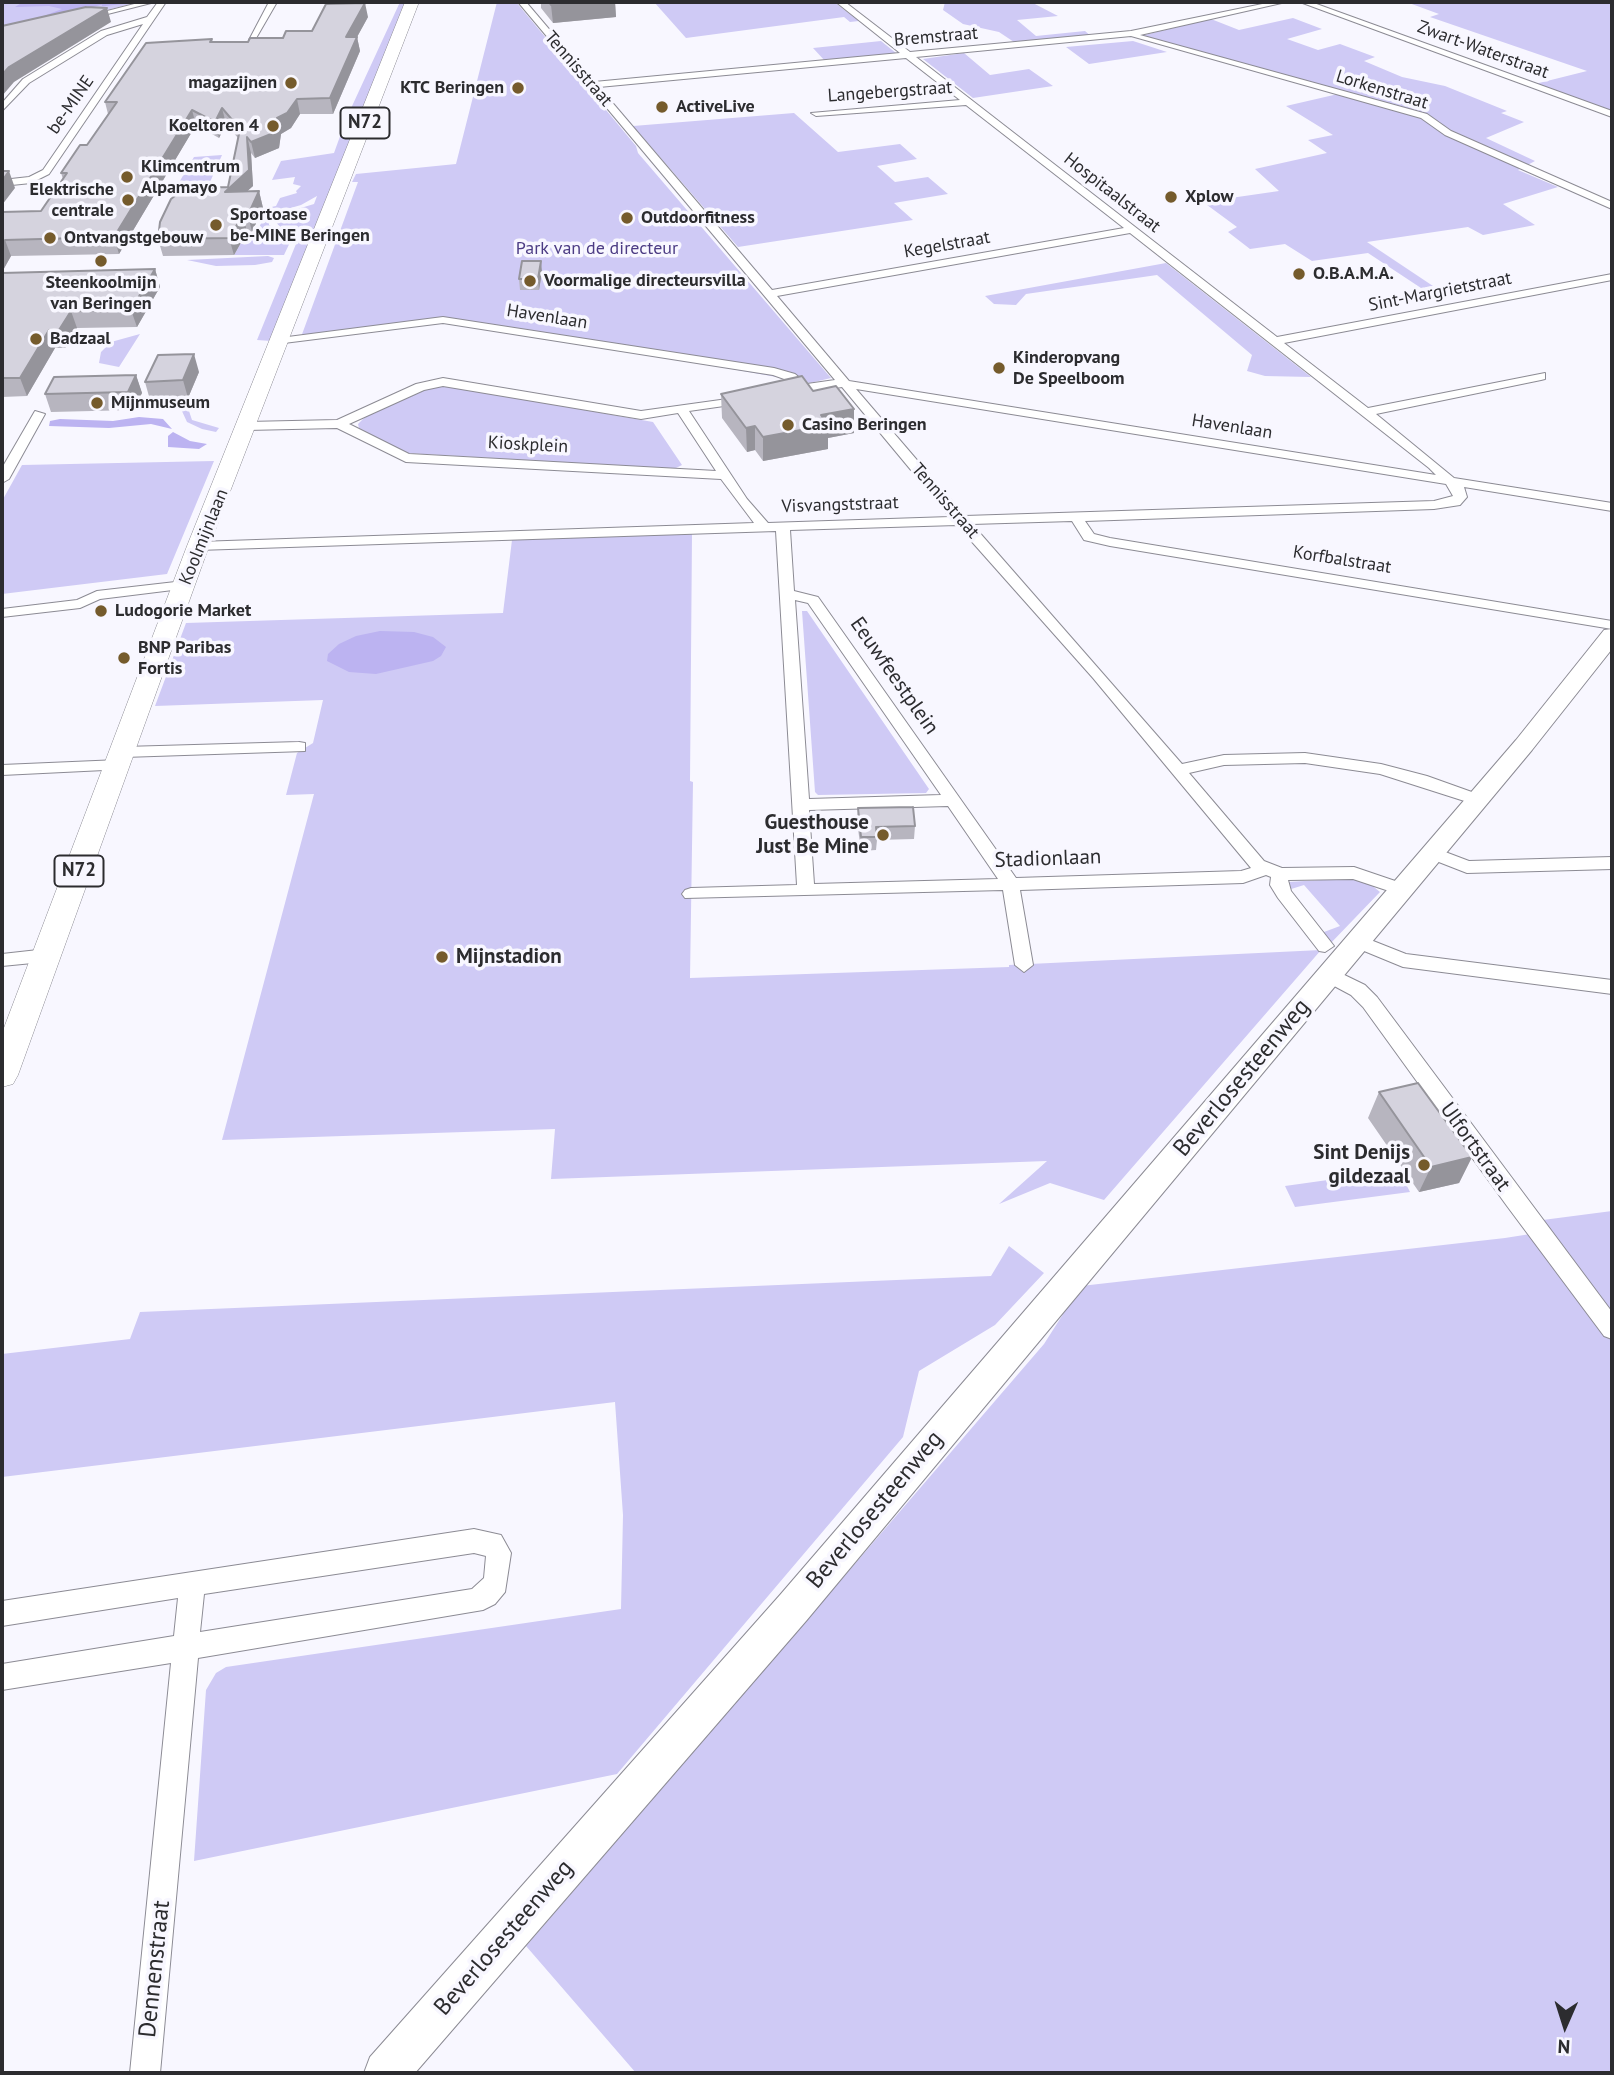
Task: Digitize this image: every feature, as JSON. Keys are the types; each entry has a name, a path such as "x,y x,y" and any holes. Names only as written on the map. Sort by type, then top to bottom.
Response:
{"main road":[{"name":"Koolmijnlaan","path":"2,1075 198,546 412,2"}],"street":[{"path":"70,21 151,2"},
{"name":"be-MINE","path":"2,183 38,177 50,165 162,2"},
{"path":"252,38 273,2"},
{"name":"Tennisstraat","path":"522,2 962,522 1098,675 1177,770 1272,872 1327,961"},
{"name":"Hospitaalstraat","path":"840,2 1434,465 1449,481"},
{"name":"Bremstraat","path":"591,85 1131,34 1282,2"},
{"name":"Zwart-Waterstraat","path":"1304,2 1612,114"},
{"name":"be-MINE","path":"2,108 26,80 114,29 151,19"},
{"name":"Lorkenstraat","path":"1131,34 1424,116 1448,133 1612,206"},
{"name":"Langebergstraat","path":"816,113 967,102"},
{"name":"Kegelstraat","path":"770,294 1131,230"},
{"name":"Sint-Margrietstraat","path":"1273,341 1612,277"},
{"name":"Havenlaan","path":"280,342 443,320 774,372 791,377 804,388"},
{"path":"1365,412 1541,376"},
{"name":"Kioskplein","path":"247,426 339,424 420,387 443,382 641,415 683,411 804,388 845,384"},
{"name":"Havenlaan","path":"845,384 1612,507"},
{"path":"683,411 724,475 764,527"},
{"path":"2,479 39,414"},
{"name":"Kioskplein","path":"339,424 406,458 724,475"},
{"name":"Visvangststraat","path":"198,546 1434,505 1455,502 1460,497 1460,491 1449,481"},
{"name":"Korfbalstraat","path":"1076,517 1090,537 1110,542 1612,625"},
{"path":"783,526 806,889"},
{"path":"2,613 80,604 97,596 184,585"},
{"path":"2,602 81,592 97,596"},
{"name":"Eeuwfeestplein","path":"787,594 813,600 1010,883 1024,965"},
{"name":"Beverlosesteenweg","path":"386,2073 793,1608 1327,961 1358,941 1612,635"},
{"path":"2,770 299,747"},
{"path":"1177,770 1224,760 1305,758 1381,769 1421,779 1477,800"},
{"path":"802,805 953,800"},
{"path":"1432,853 1467,867 1612,863"},
{"name":"Stadionlaan","path":"691,894 1243,877 1272,872 1354,873 1401,889"},
{"path":"1358,941 1403,960 1612,987"},
{"path":"2,960 47,956"},
{"name":"Ulfortstraat","path":"1327,961 1370,1002 1612,1329"},
{"path":"2,1613 474,1541 492,1543 499,1553 496,1583 486,1595 474,1601 2,1677"},
{"name":"Dennenstraat","path":"145,2073 192,1584"}],"green space":[{"path":"2,2 138,2 2,37"},
{"path":"400,2 405,2 271,341 257,340 298,239 295,231 280,227 275,221 281,214 314,204 317,196 269,218 269,225 293,236 284,255 234,255 247,232 257,232 263,219 258,218 262,209 276,206 280,198 297,193 301,186 293,184 295,177 272,180 281,161 334,153 347,117"},
{"name":"Park van de directeur","path":"497,2 516,2 636,146 638,153 831,378 810,383 446,318 301,337 358,182 352,182 356,174 456,164"},
{"path":"654,2 834,2 859,21 850,22 844,17 686,38"},
{"path":"945,2 1031,2 1058,16 1017,20 1036,36 1085,31 1092,37 1017,44 999,32 963,24 943,10"},
{"path":"1612,2 1612,111 1535,84 1587,71 1430,17 1439,14 1409,3"},
{"path":"1293,18 1322,29 1287,39 1318,50 1340,44 1375,57 1364,61 1402,77 1445,86 1507,111 1501,113 1524,122 1486,138 1535,161 1518,170 1558,187 1503,204 1535,225 1483,235 1468,227 1367,242 1433,286 1421,288 1368,253 1312,261 1285,244 1250,249 1228,232 1237,227 1203,202 1279,191 1255,169 1327,153 1308,140 1333,135 1286,106 1338,94 1140,36 1211,19 1239,30"},
{"path":"881,41 896,53 825,61 813,48"},
{"path":"1133,41 1167,52 1089,64 1066,47"},
{"path":"964,53 990,75 1029,69 1053,86 973,98 923,59"},
{"path":"794,113 838,152 900,144 917,159 877,166 895,182 928,177 948,194 894,203 913,220 738,247 633,126"},
{"path":"222,155 206,191 174,191 194,157"},
{"path":"268,256 274,258 272,262 255,265 216,266 187,260"},
{"path":"1166,263 1311,377 1265,376 1247,371 1252,355 1157,275 1026,294 1016,305 994,304 985,296"},
{"path":"140,334 119,367 99,363 101,352 111,342"},
{"path":"442,385 653,422 682,465 674,469 406,453 359,428 358,424 365,417"},
{"path":"149,403 191,404 189,411 192,420 219,428 216,432 187,422 181,409 147,410 144,407"},
{"path":"214,461 167,574 2,594 2,501 22,465"},
{"path":"692,534 690,781 693,782 690,978 1009,967 1321,950 1104,1200 1050,1183 999,1204 1047,1161 551,1179 555,1129 222,1140 314,794 286,795 297,753 313,743 323,700 155,706 186,623 503,613 512,540"},
{"path":"802,611 807,611 929,789 926,793 818,795 815,792"},
{"path":"1354,878 1369,883 1380,892 1329,945 1324,942 1324,932 1340,926 1304,885 1288,890 1288,882"},
{"path":"1399,1170 1410,1192 1295,1207 1285,1186"},
{"path":"1612,1211 1612,2073 636,2073 526,1946 1044,1344 1081,1286 1505,1238 1543,1232 1535,1221"},
{"path":"1009,1246 1044,1273 995,1325 919,1371 903,1437 617,1774 194,1861 206,1690 216,1673 226,1667 621,1609 623,1515 615,1402 2,1477 2,1354 130,1339 140,1312 991,1276"}],"shaded area":[{"path":"23,2 104,4 2,32 62,9 49,6 15,7"},
{"path":"139,417 163,419 172,429 151,424 109,428 49,426 50,421 60,419 113,421"},
{"path":"173,432 190,441 207,444 199,449 168,447 168,436"},
{"path":"380,631 414,632 433,637 446,647 441,656 433,661 376,674 349,672 327,661 328,654 339,644 356,636"}],"building":[{"path":"549,2 579,2 551,5"},
{"path":"365,3 346,37 357,37 330,98 297,99 287,113 277,118 276,132 251,142 247,137 249,170 225,192 259,191 248,215 243,215 229,238 158,239 160,222 171,199 185,188 228,187 240,129 222,108 215,122 192,110 114,237 5,240 2,245 2,212 41,211 67,173 61,173 80,145 87,145 117,102 105,102 146,43 212,39 210,42 248,42 250,38 283,38 286,31 312,31 326,4"},
{"path":"86,7 107,8 9,67 2,75 2,26"},
{"path":"2,171 9,171 2,181"},
{"path":"522,261 541,261 538,279 519,279"},
{"path":"155,269 131,310 71,311 59,330 49,330 20,378 2,378 2,273"},
{"path":"194,354 183,380 145,382 158,355"},
{"path":"136,375 128,392 45,394 54,377"},
{"path":"802,376 813,391 836,386 854,409 821,415 828,425 763,437 755,426 746,428 721,394"},
{"path":"913,807 915,826 876,827 877,837 861,837 858,808"},
{"path":"1418,1083 1472,1157 1431,1167 1379,1092"}],"waterway":[{"path":"103,5 129,2"}],"place":[{"name":"magazijnen","path":"291,83"},
{"name":"KTC Beringen","path":"518,88"},
{"name":"ActiveLive","path":"662,107"},
{"name":"Koeltoren 4","path":"273,126"},
{"name":"Klimcentrum Alpamayo","path":"127,177"},
{"name":"Xplow","path":"1171,197"},
{"name":"Elektrische centrale","path":"128,200"},
{"name":"Outdoorfitness","path":"627,218"},
{"name":"Sportoase be-MINE Beringen","path":"216,225"},
{"name":"Ontvangstgebouw","path":"50,238"},
{"name":"Steenkoolmijn van Beringen","path":"101,261"},
{"name":"O.B.A.M.A.","path":"1299,274"},
{"name":"Voormalige directeursvilla","path":"530,281"},
{"name":"Badzaal","path":"36,339"},
{"name":"Kinderopvang De Speelboom","path":"999,368"},
{"name":"Mijnmuseum","path":"97,403"},
{"name":"Casino Beringen","path":"788,425"},
{"name":"Ludogorie Market","path":"101,611"},
{"name":"BNP Paribas Fortis","path":"124,658"},
{"name":"Guesthouse Just Be Mine","path":"883,835"},
{"name":"Mijnstadion","path":"442,957"},
{"name":"Sint Denijs gildezaal","path":"1424,1165"}]}
